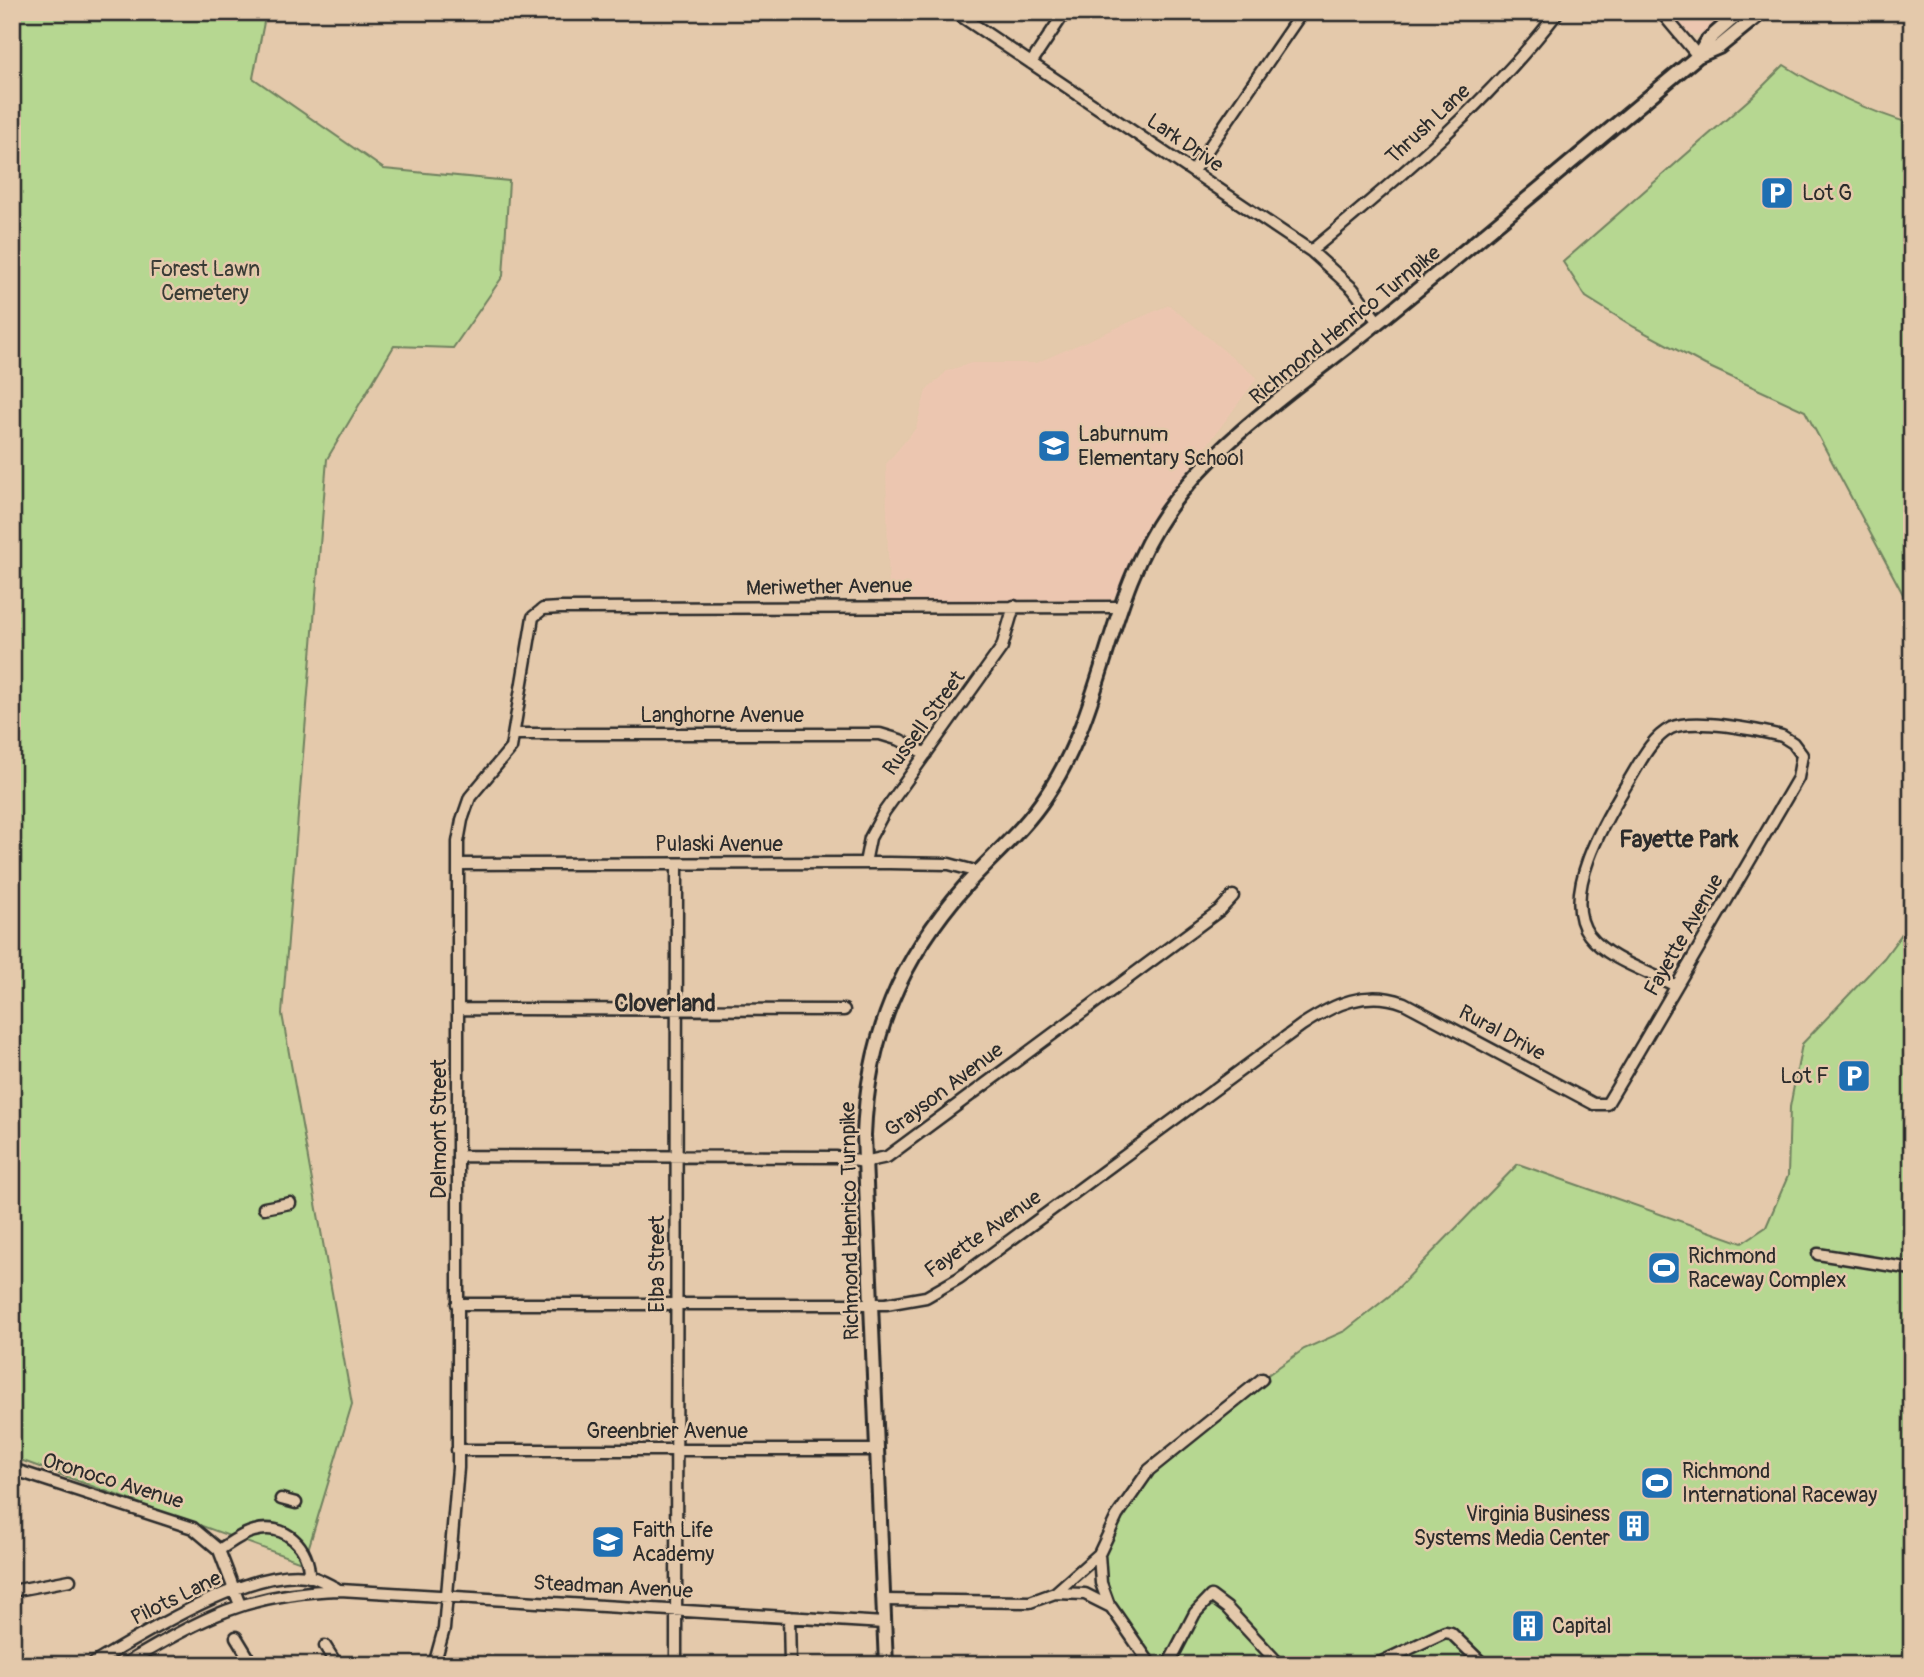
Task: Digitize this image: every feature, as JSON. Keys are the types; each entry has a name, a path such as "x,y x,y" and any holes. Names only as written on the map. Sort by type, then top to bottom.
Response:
{"main road":[{"name":"Richmond Henrico Turnpike","path":"1698,56 1708,40 1740,12"},
{"name":"Richmond Henrico Turnpike","path":"886,1665 864,1162 867,1083 883,1020 920,946 979,872 1030,818 1058,778 1093,701 1121,607 1153,534 1193,479 1228,445 1698,56 1719,47 1762,12"}],"street":[{"name":"Lark Drive","path":"955,12 1311,251 1353,289 1378,323"},
{"path":"1031,63 1065,12"},
{"path":"1193,171 1302,12"},
{"name":"Thrush Lane","path":"1311,251 1456,127 1509,72 1558,12"},
{"path":"1661,12 1698,56"},
{"name":"Russell Street","path":"865,863 873,829 1002,647 1014,606"},
{"name":"Meriwether Avenue","path":"537,612 560,608 1121,607"},
{"name":"Delmont Street","path":"434,1665 444,1629 455,1522 458,842 464,812 479,784 508,753 514,734 531,624 537,612"},
{"name":"Fayette Avenue","path":"1602,1105 1609,1101 1798,778 1803,762 1793,743 1778,735 1713,726 1688,725 1671,728 1658,736 1645,754 1595,839 1581,893 1585,928 1601,947 1676,986"},
{"name":"Langhorne Avenue","path":"514,734 880,734 900,740 926,754"},
{"name":"Pulaski Avenue","path":"458,864 949,864 979,872"},
{"name":"Elba Street","path":"676,1665 677,864"},
{"name":"Grayson Avenue","path":"458,1156 837,1157 864,1162 887,1157 1220,910 1233,896"},
{"name":"Fayette Avenue","path":"457,1304 870,1303 916,1300 933,1294 1302,1025 1340,1004 1360,998 1382,997"},
{"name":"Rural Drive","path":"1382,997 1404,1003 1573,1094 1602,1105"},
{"path":"458,1009 844,1010"},
{"path":"264,1208 290,1203"},
{"path":"1818,1254 1912,1269"},
{"path":"1055,1593 1099,1554 1117,1516 1149,1470 1262,1379"},
{"name":"Greenbrier Avenue","path":"457,1450 876,1450"},
{"name":"Oronoco Avenue","path":"12,1469 175,1519 204,1535 219,1550"},
{"path":"281,1499 296,1503"},
{"path":"240,1605 219,1550 250,1532 263,1529 278,1531 302,1547 309,1562 309,1577"},
{"path":"1099,1554 1101,1583 1109,1605 1151,1665"},
{"name":"Pilots Lane","path":"91,1665 190,1608 234,1590 280,1579 309,1577 340,1590"},
{"path":"12,1591 70,1580"},
{"name":"Steadman Avenue","path":"340,1590 884,1623"},
{"name":"Pilots Lane","path":"122,1665 182,1630 240,1605 289,1594 340,1590"},
{"path":"884,1600 1030,1602 1055,1593 1085,1594 1109,1605"},
{"path":"1168,1665 1195,1613 1211,1596 1227,1608 1280,1665"},
{"path":"789,1617 790,1665"},
{"path":"1375,1665 1446,1632 1484,1665"},
{"path":"236,1637 253,1665"},
{"path":"325,1646 337,1665"},
{"path":"113,1652 122,1665"}],"shaded area":[{"path":"1670,12 1728,12 1703,33 1695,35 1689,33"},
{"name":"Laburnum Elementary School","path":"1169,305 1257,378 1159,510 1113,599 889,600 886,464 916,428 926,391 947,371 971,363 1036,363"}],"green space":[{"name":"Forest Lawn Cemetery","path":"12,12 266,12 253,78 384,169 509,181 503,276 453,348 394,346 327,459 282,1014 352,1404 304,1563 12,1457"},
{"name":"Lot G","path":"1784,65 1846,99 1912,124 1912,611 1805,411 1705,365 1634,327 1586,297 1563,262 1753,96"},
{"name":"Richmond Raceway Complex","path":"1912,920 1912,1665 1151,1665 1124,1626 1099,1573 1105,1541 1149,1470 1262,1379 1304,1349 1345,1331 1393,1293 1518,1164 1742,1243 1766,1227 1788,1176 1790,1107 1802,1044 1884,958"}],"place":[{"name":"Lot G","path":"1777,193"},
{"name":"Laburnum Elementary School","path":"1054,446"},
{"name":"Lot F","path":"1854,1076"},
{"name":"Richmond Raceway Complex","path":"1664,1268"},
{"name":"Richmond International Raceway","path":"1657,1483"},
{"name":"Virginia Business Systems Media Center","path":"1634,1526"},
{"name":"Faith Life Academy","path":"608,1542"},
{"name":"Capital","path":"1528,1626"}],"district":[{"name":"Fayette Park","path":"1679,839"},
{"name":"Cloverland","path":"665,1003"}]}
